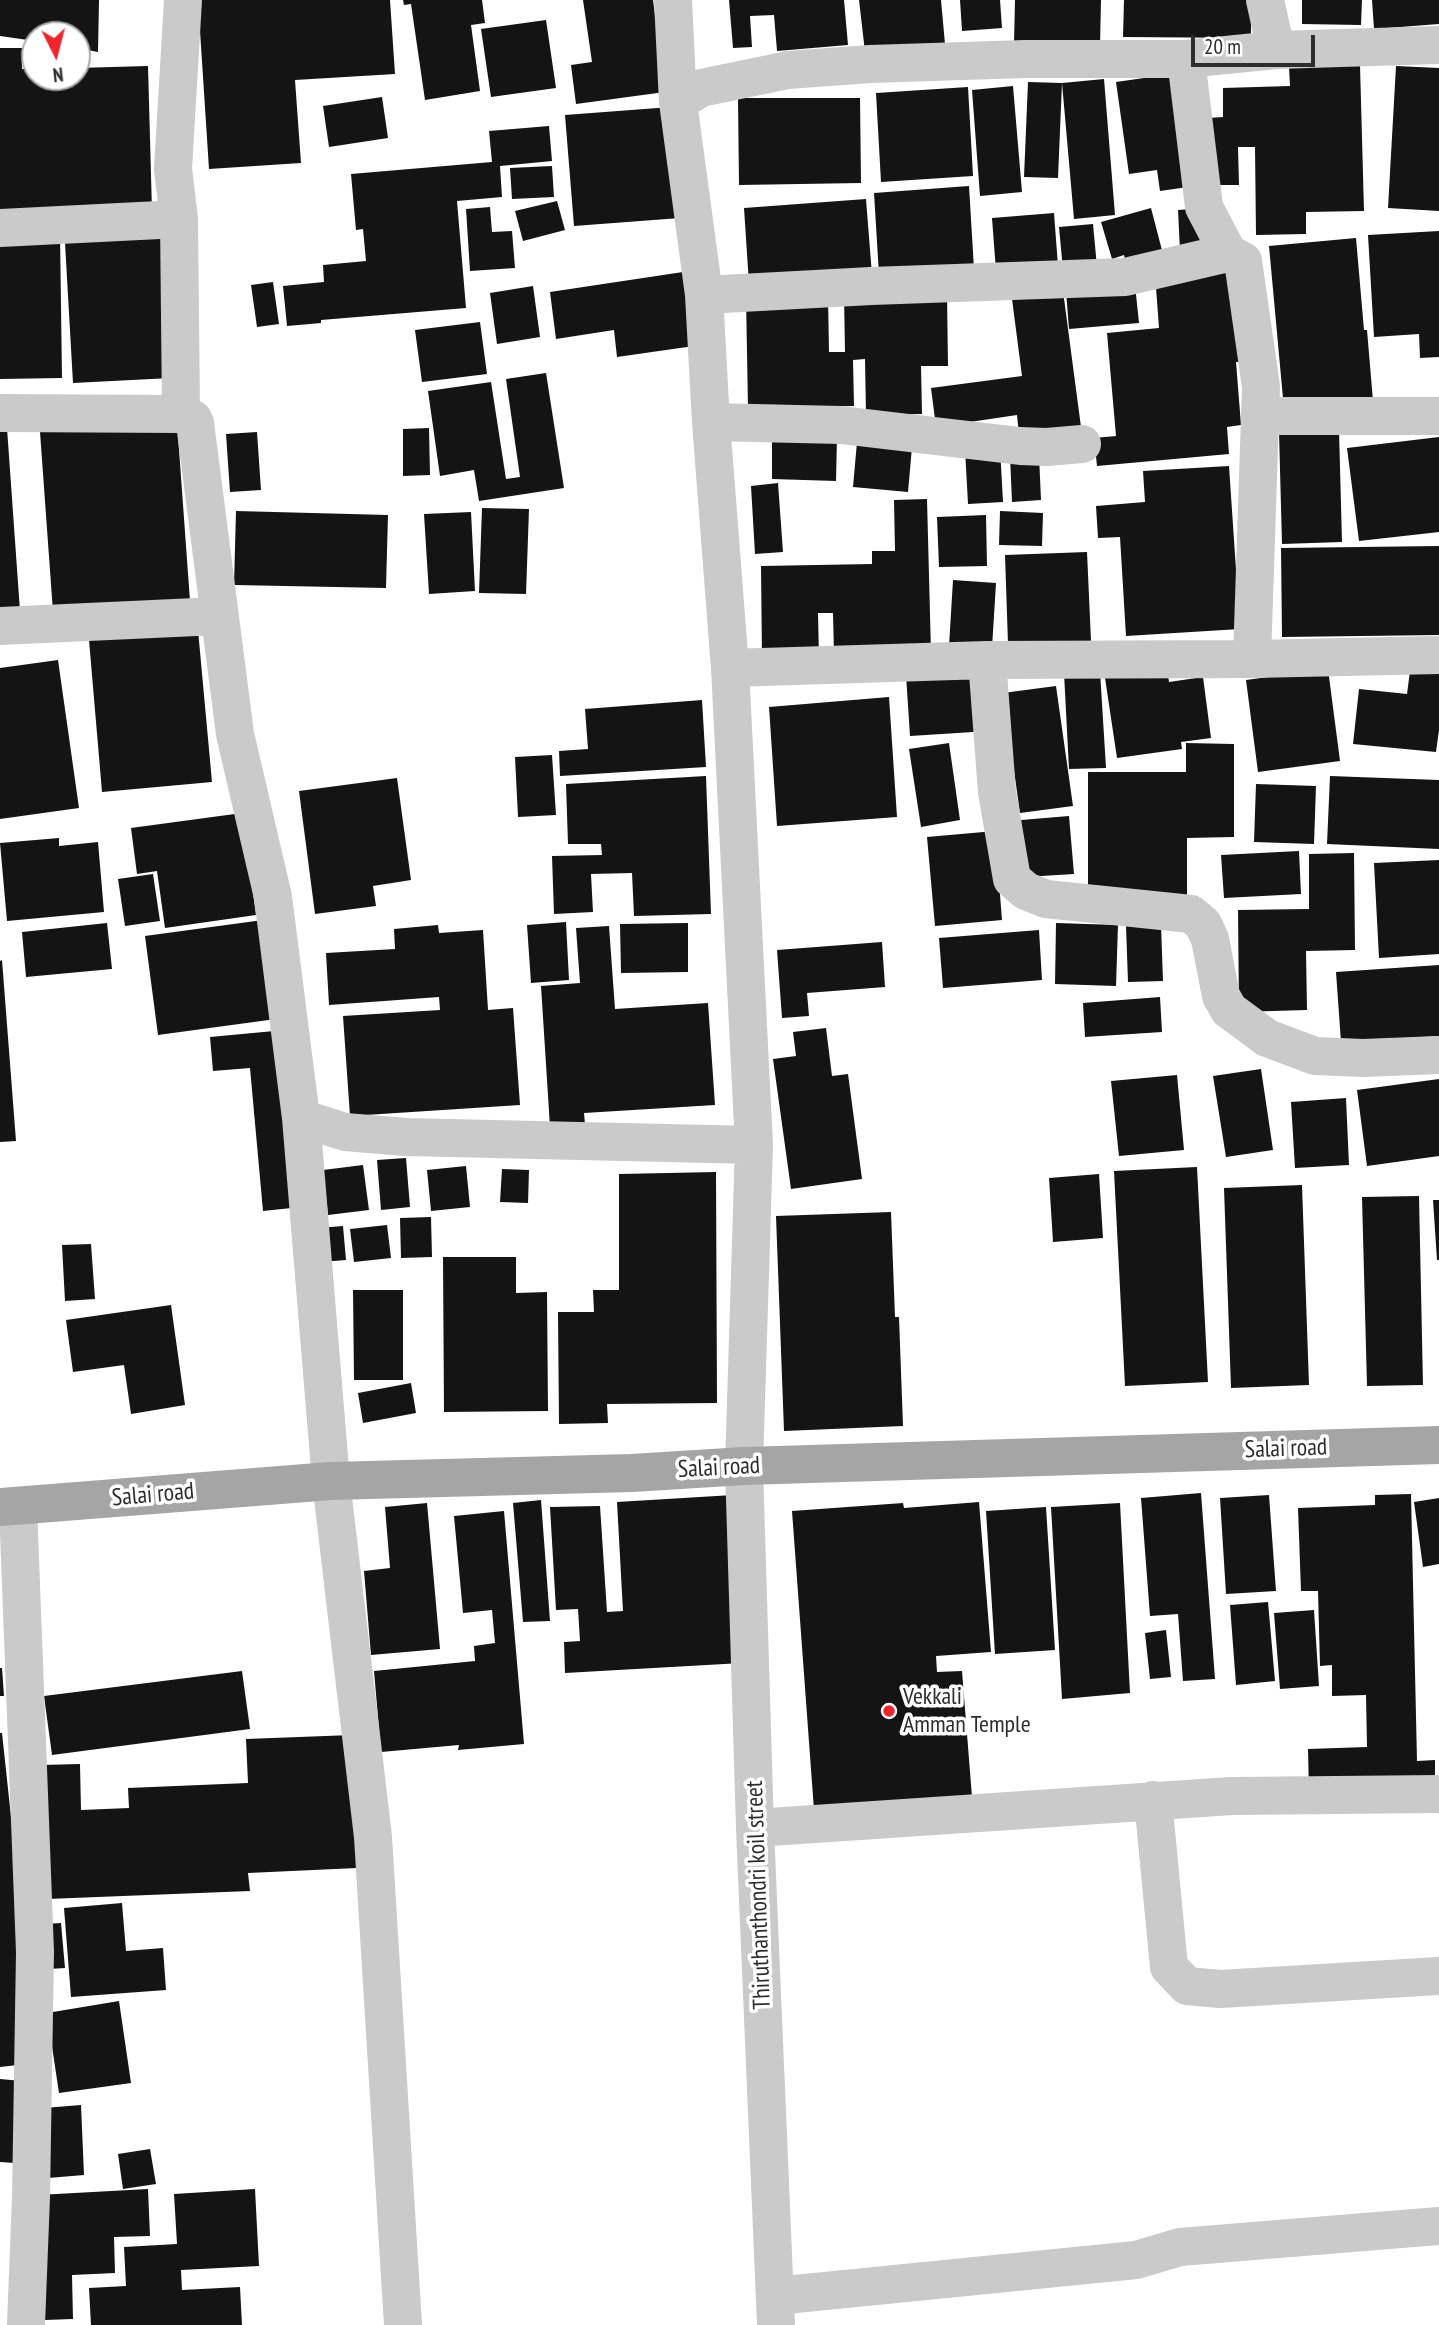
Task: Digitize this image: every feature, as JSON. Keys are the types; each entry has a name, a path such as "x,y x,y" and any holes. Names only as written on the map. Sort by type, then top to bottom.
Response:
{"main road":[{"name":"Salai road","path":"9,1507 331,1481 1439,1445"}],"street":[{"path":"181,414 179,219 173,169 183,0"},
{"name":"Thiruthanthondri koil street","path":"673,0 678,102 704,295 730,668 754,1145 744,1466 755,1828 775,2311"},
{"path":"1265,0 1276,50"},
{"path":"678,102 701,88 788,70 870,64 1025,59 1186,60 1276,50 1439,45"},
{"path":"1186,60 1204,207 1228,253 1243,261 1261,387 1252,659"},
{"path":"0,228 179,219"},
{"path":"704,295 1125,277 1228,253"},
{"path":"0,413 181,414 193,419 195,423 235,734 273,897 301,1118 331,1481 373,1837 403,2325"},
{"path":"1261,416 1439,416"},
{"path":"711,422 841,425 1020,446 1082,444"},
{"path":"0,626 218,616"},
{"path":"730,668 987,660 1439,655"},
{"path":"987,660 999,804 1012,879 1026,891 1046,899 1191,914 1203,924 1210,939 1221,996 1229,1010 1268,1038 1315,1056 1363,1058 1439,1055"},
{"path":"301,1118 345,1132 406,1137 754,1145"},
{"path":"9,1507 35,1952 26,2325"},
{"path":"755,1828 1233,1796 1439,1794"},
{"path":"1153,1800 1169,1968 1187,1986 1220,1989 1439,1976"},
{"path":"775,2311 1136,2260 1181,2247 1439,2226"}],"building":[{"path":"0,0 99,0 98,52 91,51 91,21 21,21 21,39 0,36"},
{"path":"198,0 390,0 395,74 295,80 301,163 209,169"},
{"path":"403,0 482,0 485,23 471,25 480,91 425,100 411,4 404,5"},
{"path":"583,0 653,0 665,92 576,104 571,65 592,62"},
{"path":"729,0 844,0 848,45 777,51 774,15 750,16 752,47 733,48"},
{"path":"859,0 941,0 945,44 865,52"},
{"path":"960,0 1000,0 1002,28 962,31"},
{"path":"1015,0 1101,0 1100,46 1014,44"},
{"path":"1124,0 1251,0 1251,38 1123,37"},
{"path":"1302,0 1362,0 1361,25 1302,24"},
{"path":"1372,0 1439,0 1439,24 1374,29"},
{"path":"546,20 556,88 491,97 481,29"},
{"path":"0,48 21,48 21,91 91,91 91,68 148,66 152,211 0,215"},
{"path":"1360,65 1364,211 1306,212 1306,234 1256,235 1255,147 1238,147 1239,185 1210,185 1208,118 1223,117 1223,88 1290,86 1289,67"},
{"path":"1396,66 1439,68 1439,211 1388,208"},
{"path":"1172,74 1188,187 1160,191 1157,170 1129,174 1116,82"},
{"path":"1104,79 1115,215 1074,219 1062,83"},
{"path":"1028,82 1062,83 1058,178 1024,177"},
{"path":"1013,86 1022,192 980,196 972,90"},
{"path":"968,87 973,176 881,182 876,93"},
{"path":"382,97 388,138 329,147 323,106"},
{"path":"738,98 860,98 861,183 739,185"},
{"path":"671,107 680,218 574,226 565,115"},
{"path":"549,126 552,161 500,166 502,197 457,201 466,308 321,320 321,323 287,326 283,286 324,282 323,265 366,261 363,229 356,230 351,174 492,162 489,131"},
{"path":"552,166 554,197 512,199 510,168"},
{"path":"969,186 974,269 879,275 874,193"},
{"path":"866,199 872,275 749,284 744,208"},
{"path":"557,201 565,230 523,241 515,211"},
{"path":"490,207 492,232 512,231 515,268 470,271 466,209"},
{"path":"1151,208 1164,258 1127,268 1124,255 1112,259 1101,222"},
{"path":"1203,208 1205,250 1180,251 1178,210"},
{"path":"1054,213 1058,266 996,271 992,218"},
{"path":"1093,224 1097,267 1063,270 1059,227"},
{"path":"1439,231 1439,357 1420,358 1419,334 1374,337 1368,235"},
{"path":"60,233 62,378 0,379 0,234"},
{"path":"164,238 171,378 73,383 65,243"},
{"path":"1356,238 1373,401 1284,409 1269,246"},
{"path":"1231,268 1240,362 1236,362 1241,425 1227,427 1229,454 1097,466 1094,438 1116,436 1107,333 1159,328 1155,274"},
{"path":"683,272 694,346 617,357 614,330 556,339 550,292"},
{"path":"273,282 279,324 257,327 251,285"},
{"path":"1135,285 1139,323 1069,329 1066,291"},
{"path":"533,286 540,337 497,344 490,293"},
{"path":"1063,291 1081,427 1019,435 1017,415 936,427 931,388 1022,376 1012,299"},
{"path":"947,294 948,366 921,366 922,414 866,415 865,359 853,360 854,406 748,408 746,297 828,296 829,352 845,352 844,296"},
{"path":"480,322 487,374 422,382 415,330"},
{"path":"546,373 564,488 479,501 474,470 440,476 428,391 491,382 506,479 520,477 506,379"},
{"path":"177,422 190,601 53,612 40,432"},
{"path":"0,428 7,428 20,611 0,612"},
{"path":"429,428 430,475 403,476 403,429"},
{"path":"1339,430 1342,542 1282,544 1279,432"},
{"path":"257,432 261,490 230,492 226,434"},
{"path":"772,435 837,437 836,481 772,479"},
{"path":"1439,437 1439,532 1359,541 1347,448"},
{"path":"857,442 912,447 908,492 853,487"},
{"path":"1000,447 1003,502 968,504 965,449"},
{"path":"1039,455 1041,500 1012,502 1010,456"},
{"path":"1229,466 1240,629 1126,636 1120,537 1098,538 1096,506 1145,502 1143,471"},
{"path":"778,483 783,552 755,554 751,486"},
{"path":"927,499 931,653 834,655 833,613 818,613 819,658 762,659 761,566 872,564 872,551 895,551 894,500"},
{"path":"482,508 529,509 526,594 479,593"},
{"path":"236,511 388,515 386,588 234,585"},
{"path":"1000,511 1043,513 1042,546 999,545"},
{"path":"471,512 475,591 429,594 424,514"},
{"path":"986,515 987,566 939,567 937,517"},
{"path":"1439,546 1439,635 1282,637 1281,548"},
{"path":"1087,552 1091,641 1008,644 1005,555"},
{"path":"953,580 996,583 992,648 949,646"},
{"path":"198,630 212,782 102,792 89,640"},
{"path":"58,660 79,808 0,819 0,668"},
{"path":"1167,669 1169,682 1203,677 1211,738 1181,742 1182,749 1117,758 1105,678"},
{"path":"1328,669 1340,761 1258,772 1246,680"},
{"path":"985,671 989,731 910,736 906,675"},
{"path":"1100,671 1106,768 1069,769 1064,673"},
{"path":"1410,671 1439,674 1439,730 1436,752 1353,744 1359,689 1407,694"},
{"path":"1056,686 1073,806 1020,813 1003,693"},
{"path":"889,697 897,817 777,826 769,707"},
{"path":"702,700 706,767 560,776 559,751 588,749 585,709"},
{"path":"949,743 960,820 921,827 909,749"},
{"path":"1186,743 1234,744 1234,837 1187,838 1187,895 1088,895 1088,772 1186,772"},
{"path":"552,755 556,815 518,817 515,757"},
{"path":"706,776 711,914 634,916 632,873 591,874 593,912 554,914 552,856 602,855 601,844 568,844 566,784"},
{"path":"1330,776 1439,780 1439,849 1327,844"},
{"path":"397,778 411,880 373,886 376,906 315,914 299,791"},
{"path":"1256,784 1316,786 1314,844 1254,842"},
{"path":"242,813 256,915 165,928 157,871 137,874 131,828"},
{"path":"1069,816 1074,874 1025,877 1021,820"},
{"path":"995,831 1002,920 935,926 927,837"},
{"path":"59,838 59,846 98,842 104,912 7,921 0,843"},
{"path":"1299,851 1301,894 1224,898 1221,855"},
{"path":"1354,853 1355,950 1306,951 1307,1010 1239,1012 1238,910 1309,909 1309,854"},
{"path":"1439,860 1439,954 1379,958 1374,863"},
{"path":"153,874 160,921 125,926 118,879"},
{"path":"263,920 276,1019 158,1035 145,936"},
{"path":"566,922 569,980 531,983 527,925"},
{"path":"107,923 112,969 26,977 22,932"},
{"path":"688,923 688,972 621,973 620,924"},
{"path":"1056,923 1118,925 1116,986 1055,984"},
{"path":"438,925 439,933 483,930 488,1010 513,1008 520,1105 350,1116 343,1016 440,1010 439,997 329,1005 326,953 395,949 394,929"},
{"path":"1161,925 1163,981 1128,982 1126,926"},
{"path":"609,926 615,1009 708,1003 715,1105 584,1113 585,1124 550,1127 541,986 580,983 576,928"},
{"path":"1039,930 1042,980 943,988 939,938"},
{"path":"882,942 885,987 807,993 809,1016 782,1018 777,950"},
{"path":"2,960 16,1141 0,1142 0,961"},
{"path":"1439,965 1439,1036 1341,1042 1336,972"},
{"path":"1160,997 1162,1032 1085,1037 1083,1003"},
{"path":"826,1028 832,1076 848,1074 862,1179 791,1189 773,1059 796,1056 793,1032"},
{"path":"285,1030 301,1207 263,1211 250,1068 213,1071 210,1037"},
{"path":"1261,1069 1273,1150 1226,1157 1213,1076"},
{"path":"1177,1075 1184,1150 1119,1156 1111,1081"},
{"path":"1439,1079 1439,1156 1367,1166 1357,1090"},
{"path":"1346,1098 1349,1165 1295,1168 1291,1102"},
{"path":"406,1158 410,1207 381,1210 377,1160"},
{"path":"363,1165 369,1210 328,1215 323,1170"},
{"path":"466,1166 470,1207 431,1211 427,1170"},
{"path":"1197,1167 1208,1382 1125,1386 1114,1171"},
{"path":"502,1169 529,1170 528,1203 500,1202"},
{"path":"716,1172 717,1403 607,1404 608,1423 559,1424 558,1312 594,1312 593,1290 619,1290 619,1174"},
{"path":"1099,1174 1103,1238 1053,1242 1049,1178"},
{"path":"1302,1185 1309,1385 1231,1388 1224,1188"},
{"path":"1419,1196 1423,1385 1367,1386 1362,1197"},
{"path":"1433,1200 1439,1200 1439,1260 1437,1260"},
{"path":"891,1212 895,1317 899,1317 903,1426 784,1431 776,1216"},
{"path":"431,1217 432,1257 401,1258 400,1218"},
{"path":"387,1225 391,1258 354,1262 350,1229"},
{"path":"343,1226 346,1260 321,1262 318,1228"},
{"path":"91,1244 95,1299 65,1301 62,1245"},
{"path":"443,1257 516,1257 516,1293 547,1292 548,1411 444,1412"},
{"path":"353,1290 403,1290 403,1380 354,1380"},
{"path":"171,1305 185,1405 131,1414 124,1365 73,1372 66,1320"},
{"path":"411,1383 416,1413 363,1423 358,1393"},
{"path":"1201,1493 1215,1679 1183,1681 1178,1614 1150,1616 1141,1498"},
{"path":"1411,1494 1417,1761 1435,1760 1435,1790 1309,1794 1308,1749 1367,1747 1366,1695 1332,1696 1332,1665 1320,1666 1318,1591 1301,1591 1298,1508 1375,1505 1375,1495"},
{"path":"733,1495 742,1663 565,1673 564,1642 580,1641 578,1609 556,1610 550,1507 600,1506 607,1612 623,1611 617,1502"},
{"path":"1269,1495 1276,1591 1226,1594 1220,1498"},
{"path":"1439,1498 1439,1564 1423,1567 1414,1502"},
{"path":"541,1500 550,1621 523,1622 513,1503"},
{"path":"979,1502 991,1652 936,1656 937,1672 962,1671 972,1797 814,1810 792,1511 903,1503 904,1508"},
{"path":"427,1503 440,1649 371,1655 364,1571 390,1568 385,1507"},
{"path":"1120,1503 1130,1693 1062,1699 1051,1507"},
{"path":"1046,1507 1055,1650 995,1654 986,1511"},
{"path":"504,1511 524,1744 458,1750 459,1745 381,1752 374,1671 475,1661 474,1646 495,1643 492,1610 463,1613 454,1516"},
{"path":"1268,1602 1275,1681 1236,1685 1230,1605"},
{"path":"1314,1610 1319,1686 1280,1689 1274,1613"},
{"path":"1166,1630 1171,1677 1150,1679 1145,1633"},
{"path":"2,1668 4,1696 0,1696"},
{"path":"242,1671 250,1729 52,1755 44,1696"},
{"path":"0,1733 32,2012 26,2064 0,2067"},
{"path":"352,1735 357,1868 248,1873 250,1891 47,1899 41,1765 80,1764 81,1810 129,1808 128,1788 248,1783 246,1739"},
{"path":"122,1903 126,1951 163,1948 166,1990 71,1997 64,1908"},
{"path":"61,1923 65,1968 49,1969 45,1924"},
{"path":"119,2001 131,2083 59,2093 47,2013"},
{"path":"0,2079 22,2081 15,2163 0,2162"},
{"path":"81,2105 84,2175 48,2178 44,2108"},
{"path":"150,2149 156,2184 123,2189 118,2154"},
{"path":"148,2189 150,2236 114,2237 115,2273 72,2275 73,2319 45,2320 38,2195"},
{"path":"255,2189 259,2266 181,2270 182,2290 240,2287 242,2325 91,2325 89,2288 126,2286 124,2247 177,2244 174,2194"}],"place":[{"name":"Vekkali Amman Temple","path":"889,1711"}]}
